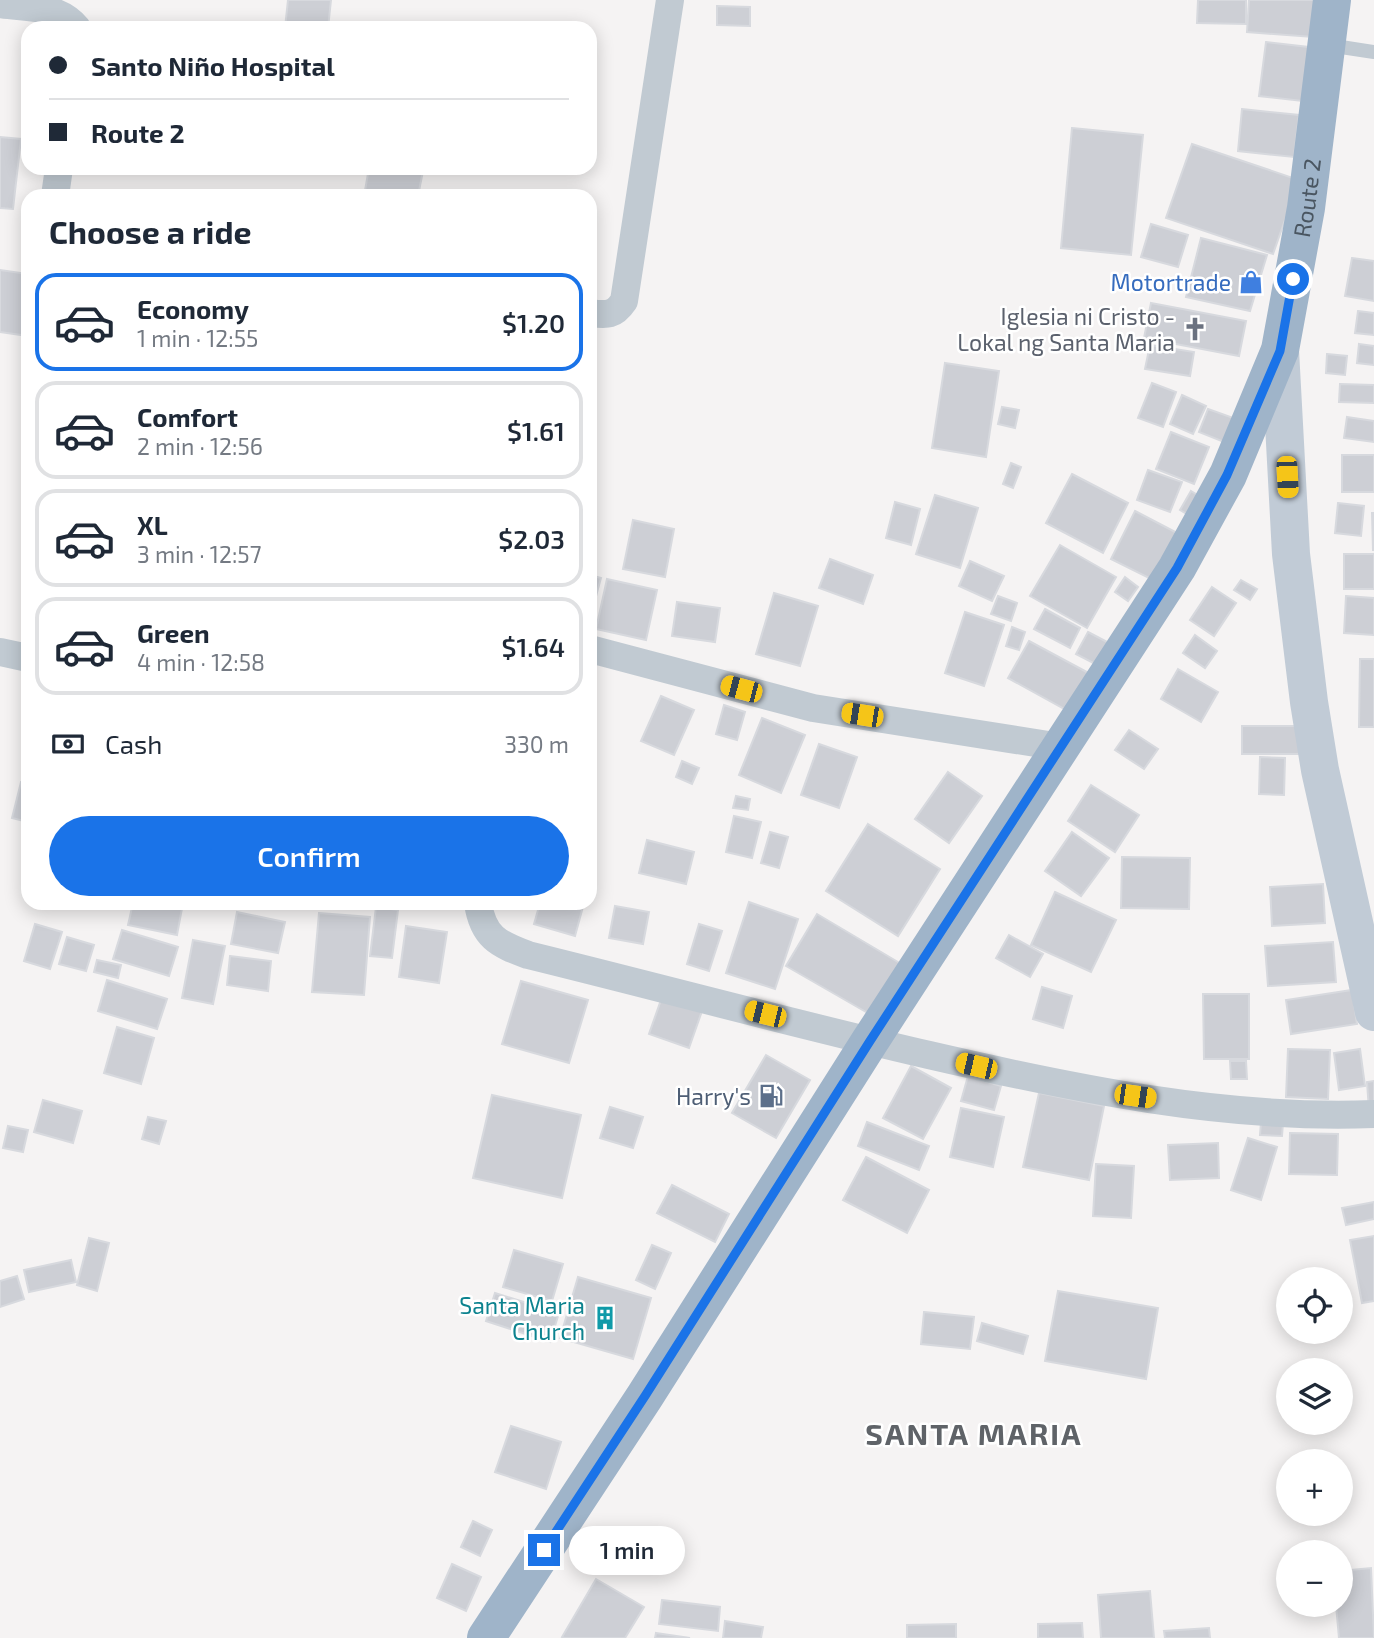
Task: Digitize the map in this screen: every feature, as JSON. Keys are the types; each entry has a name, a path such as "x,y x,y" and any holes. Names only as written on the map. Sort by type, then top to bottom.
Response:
{"highway":[{"name":"Route 2","path":"486,1638 645,1396 870,1041 1177,568 1227,475 1280,351 1306,208 1332,0"}],"main road":[{"path":"1280,351 1291,554 1309,702 1320,770 1374,1012"}],"street":[{"path":"597,313 609,314 618,310 625,301 670,0"},
{"path":"0,4 58,12 71,21"},
{"path":"597,651 813,708 1060,747"},
{"path":"0,652 21,656"},
{"path":"479,910 481,920 491,936 504,946 528,955 976,1066 1122,1094 1211,1107 1302,1114 1374,1114"}],"lane":[{"path":"1326,45 1374,52"}],"building":[{"path":"288,0 331,0 329,21 286,21"},
{"path":"1198,0 1246,0 1246,24 1197,23"},
{"path":"1249,0 1316,0 1313,37 1247,32"},
{"path":"717,6 750,7 750,26 717,25"},
{"path":"1266,42 1317,48 1311,102 1259,96"},
{"path":"1242,109 1299,115 1294,157 1238,151"},
{"path":"1072,128 1143,135 1131,255 1061,248"},
{"path":"0,137 21,139 13,209 0,208"},
{"path":"1192,144 1299,180 1273,254 1166,218"},
{"path":"368,175 422,175 419,189 365,189"},
{"path":"1151,224 1188,235 1178,267 1141,257"},
{"path":"1201,238 1267,255 1250,311 1186,297"},
{"path":"1352,258 1374,261 1374,301 1345,296"},
{"path":"0,270 21,273 21,335 0,332"},
{"name":"Iglesia ni Cristo - Lokal ng Santa Maria","path":"1151,303 1246,321 1239,356 1144,338"},
{"path":"1358,311 1374,313 1374,335 1355,333"},
{"path":"1359,344 1374,346 1374,365 1357,363"},
{"path":"1150,345 1194,352 1190,376 1145,369"},
{"path":"1327,354 1347,356 1345,375 1326,373"},
{"path":"945,363 999,371 986,457 932,448"},
{"path":"1152,383 1176,392 1163,427 1138,418"},
{"path":"1340,384 1374,385 1374,403 1339,402"},
{"path":"1182,395 1206,406 1193,434 1170,424"},
{"path":"1002,407 1019,410 1015,428 998,424"},
{"path":"1208,409 1239,420 1229,444 1199,432"},
{"path":"1347,417 1374,421 1374,442 1344,438"},
{"path":"1171,432 1209,447 1194,484 1156,469"},
{"path":"1342,455 1374,455 1374,492 1342,492"},
{"path":"1011,463 1021,467 1013,488 1003,484"},
{"path":"1148,470 1182,482 1170,512 1137,500"},
{"path":"1072,474 1128,503 1103,553 1046,523"},
{"path":"1191,491 1201,497 1190,516 1180,510"},
{"path":"935,495 978,508 960,568 916,554"},
{"path":"895,502 920,509 911,545 886,538"},
{"path":"1338,503 1364,506 1361,536 1335,533"},
{"path":"1135,511 1181,535 1157,582 1111,559"},
{"path":"1374,513 1374,550 1373,550"},
{"path":"633,520 674,529 665,577 623,569"},
{"path":"1060,545 1116,577 1087,628 1030,596"},
{"path":"1344,554 1374,554 1374,589 1344,589"},
{"path":"830,559 873,575 863,604 819,588"},
{"path":"970,561 1004,576 992,601 959,586"},
{"path":"597,577 601,578 597,593"},
{"path":"1125,577 1138,587 1128,601 1115,592"},
{"path":"607,579 657,590 646,640 597,629"},
{"path":"1241,580 1257,589 1250,600 1234,590"},
{"path":"1212,587 1236,603 1214,636 1190,620"},
{"path":"774,593 818,606 800,666 756,654"},
{"path":"998,596 1017,603 1011,621 991,614"},
{"path":"1346,596 1374,598 1374,635 1344,633"},
{"path":"677,602 720,608 715,642 672,636"},
{"path":"1045,609 1080,628 1070,648 1034,629"},
{"path":"965,612 1004,625 984,686 945,673"},
{"path":"1012,627 1025,632 1019,650 1006,646"},
{"path":"1088,632 1111,644 1099,666 1076,654"},
{"path":"1195,635 1217,651 1205,668 1183,653"},
{"path":"1029,641 1096,677 1075,715 1008,678"},
{"path":"1360,659 1374,659 1374,727 1359,727"},
{"path":"1178,669 1218,692 1201,722 1161,699"},
{"path":"661,696 694,710 674,755 641,741"},
{"path":"724,705 745,712 737,740 716,734"},
{"path":"762,718 805,735 781,793 739,775"},
{"path":"1242,726 1303,726 1303,754 1242,754"},
{"path":"1129,730 1158,749 1144,769 1115,750"},
{"path":"819,744 857,757 839,808 801,795"},
{"path":"1260,757 1285,758 1284,795 1259,794"},
{"path":"682,761 699,768 692,784 676,777"},
{"path":"948,772 982,796 949,843 915,819"},
{"path":"21,782 21,820 12,818"},
{"path":"1091,785 1139,815 1115,852 1068,821"},
{"path":"736,796 750,799 748,810 733,808"},
{"path":"734,816 761,822 752,858 726,852"},
{"path":"868,824 940,869 898,936 826,891"},
{"path":"770,832 788,837 779,868 761,863"},
{"path":"1072,832 1109,858 1081,896 1045,871"},
{"path":"647,840 694,852 686,884 639,873"},
{"path":"1122,857 1190,858 1189,909 1121,908"},
{"path":"1323,884 1325,923 1272,926 1270,887"},
{"path":"1055,892 1116,920 1091,972 1031,945"},
{"path":"749,902 798,919 775,989 726,973"},
{"path":"615,906 649,912 643,944 609,938"},
{"path":"131,910 182,910 177,935 128,925"},
{"path":"376,910 398,910 392,958 370,956"},
{"path":"538,910 582,910 575,936 534,924"},
{"path":"237,912 285,922 278,953 231,944"},
{"path":"319,913 370,917 364,995 312,992"},
{"path":"817,914 903,965 873,1016 786,966"},
{"path":"35,924 62,932 50,969 24,961"},
{"path":"699,924 722,931 709,971 687,964"},
{"path":"406,926 447,932 439,983 399,977"},
{"path":"122,930 178,947 169,976 113,959"},
{"path":"1009,935 1043,954 1030,977 996,958"},
{"path":"67,937 94,945 86,971 59,964"},
{"path":"193,940 225,946 213,1004 182,998"},
{"path":"1333,942 1336,982 1268,986 1265,946"},
{"path":"230,956 271,961 268,991 227,985"},
{"path":"97,960 121,965 118,978 94,972"},
{"path":"107,980 167,999 157,1029 98,1011"},
{"path":"521,981 588,1000 569,1063 502,1044"},
{"path":"1042,987 1072,996 1063,1028 1033,1019"},
{"path":"1352,990 1357,1024 1291,1034 1286,1000"},
{"path":"1203,994 1249,994 1249,1059 1204,1059"},
{"path":"662,997 702,1011 689,1048 649,1034"},
{"path":"117,1027 154,1038 141,1084 104,1073"},
{"path":"1288,1049 1330,1050 1328,1099 1286,1097"},
{"path":"1360,1049 1365,1086 1339,1090 1334,1053"},
{"name":"Harry's","path":"766,1055 810,1080 776,1138 732,1113"},
{"path":"1230,1061 1246,1061 1247,1079 1231,1079"},
{"path":"911,1066 951,1088 923,1139 883,1118"},
{"path":"968,1076 1001,1086 994,1110 961,1101"},
{"path":"1374,1081 1374,1110 1369,1110 1367,1082"},
{"path":"1039,1093 1104,1106 1089,1180 1023,1167"},
{"path":"492,1095 581,1115 562,1198 473,1178"},
{"path":"43,1100 82,1111 73,1143 34,1132"},
{"path":"610,1107 643,1117 633,1148 600,1138"},
{"path":"961,1108 1004,1117 993,1167 950,1157"},
{"path":"148,1117 166,1121 159,1144 142,1139"},
{"path":"867,1122 929,1146 919,1170 858,1146"},
{"path":"1261,1122 1283,1123 1282,1136 1260,1135"},
{"path":"8,1126 28,1130 23,1152 3,1148"},
{"path":"1290,1133 1338,1134 1337,1175 1289,1174"},
{"path":"1248,1138 1277,1147 1261,1200 1231,1190"},
{"path":"1218,1143 1219,1178 1170,1180 1168,1145"},
{"path":"866,1157 929,1190 907,1233 843,1200"},
{"path":"1096,1164 1134,1166 1131,1218 1093,1216"},
{"path":"672,1185 729,1214 715,1242 657,1213"},
{"path":"1374,1202 1374,1219 1346,1225 1342,1208"},
{"path":"1374,1236 1374,1301 1362,1303 1350,1240"},
{"path":"89,1238 109,1243 97,1291 77,1285"},
{"path":"652,1245 671,1253 655,1289 636,1280"},
{"path":"514,1250 563,1264 552,1301 503,1287"},
{"path":"71,1260 76,1282 29,1292 24,1270"},
{"path":"17,1276 24,1299 0,1307 0,1281"},
{"name":"Santa Maria Church","path":"578,1277 651,1298 633,1359 560,1338"},
{"path":"1058,1291 1158,1308 1146,1379 1045,1361"},
{"path":"495,1293 559,1313 550,1342 486,1321"},
{"path":"924,1312 974,1317 970,1349 921,1344"},
{"path":"982,1323 1028,1336 1023,1354 977,1341"},
{"path":"511,1426 561,1442 546,1489 495,1472"},
{"path":"473,1521 492,1530 480,1556 461,1547"},
{"path":"452,1564 481,1577 466,1611 437,1598"},
{"path":"1371,1568 1374,1638 1339,1638 1337,1617 1353,1617 1353,1570"},
{"path":"596,1579 644,1607 625,1638 562,1637"},
{"path":"1150,1591 1154,1638 1101,1638 1098,1595"},
{"path":"662,1600 720,1607 718,1631 659,1624"},
{"path":"725,1621 763,1627 761,1638 723,1638"},
{"path":"1082,1623 1083,1638 1038,1638 1038,1624"},
{"path":"956,1624 956,1638 907,1638 907,1625"},
{"path":"1209,1628 1210,1638 1165,1638 1164,1631"},
{"path":"656,1633 690,1638 655,1638"}],"place":[{"name":"Motortrade","path":"1251,282"},
{"name":"Iglesia ni Cristo - Lokal ng Santa Maria","path":"1195,329"},
{"name":"Harry's","path":"771,1096"},
{"name":"Santa Maria Church","path":"605,1318"}],"district":[{"name":"SANTA MARIA","path":"974,1433"}],"route":[{"path":"544,1550 1177,568 1227,475 1280,351 1293,279"}]}
